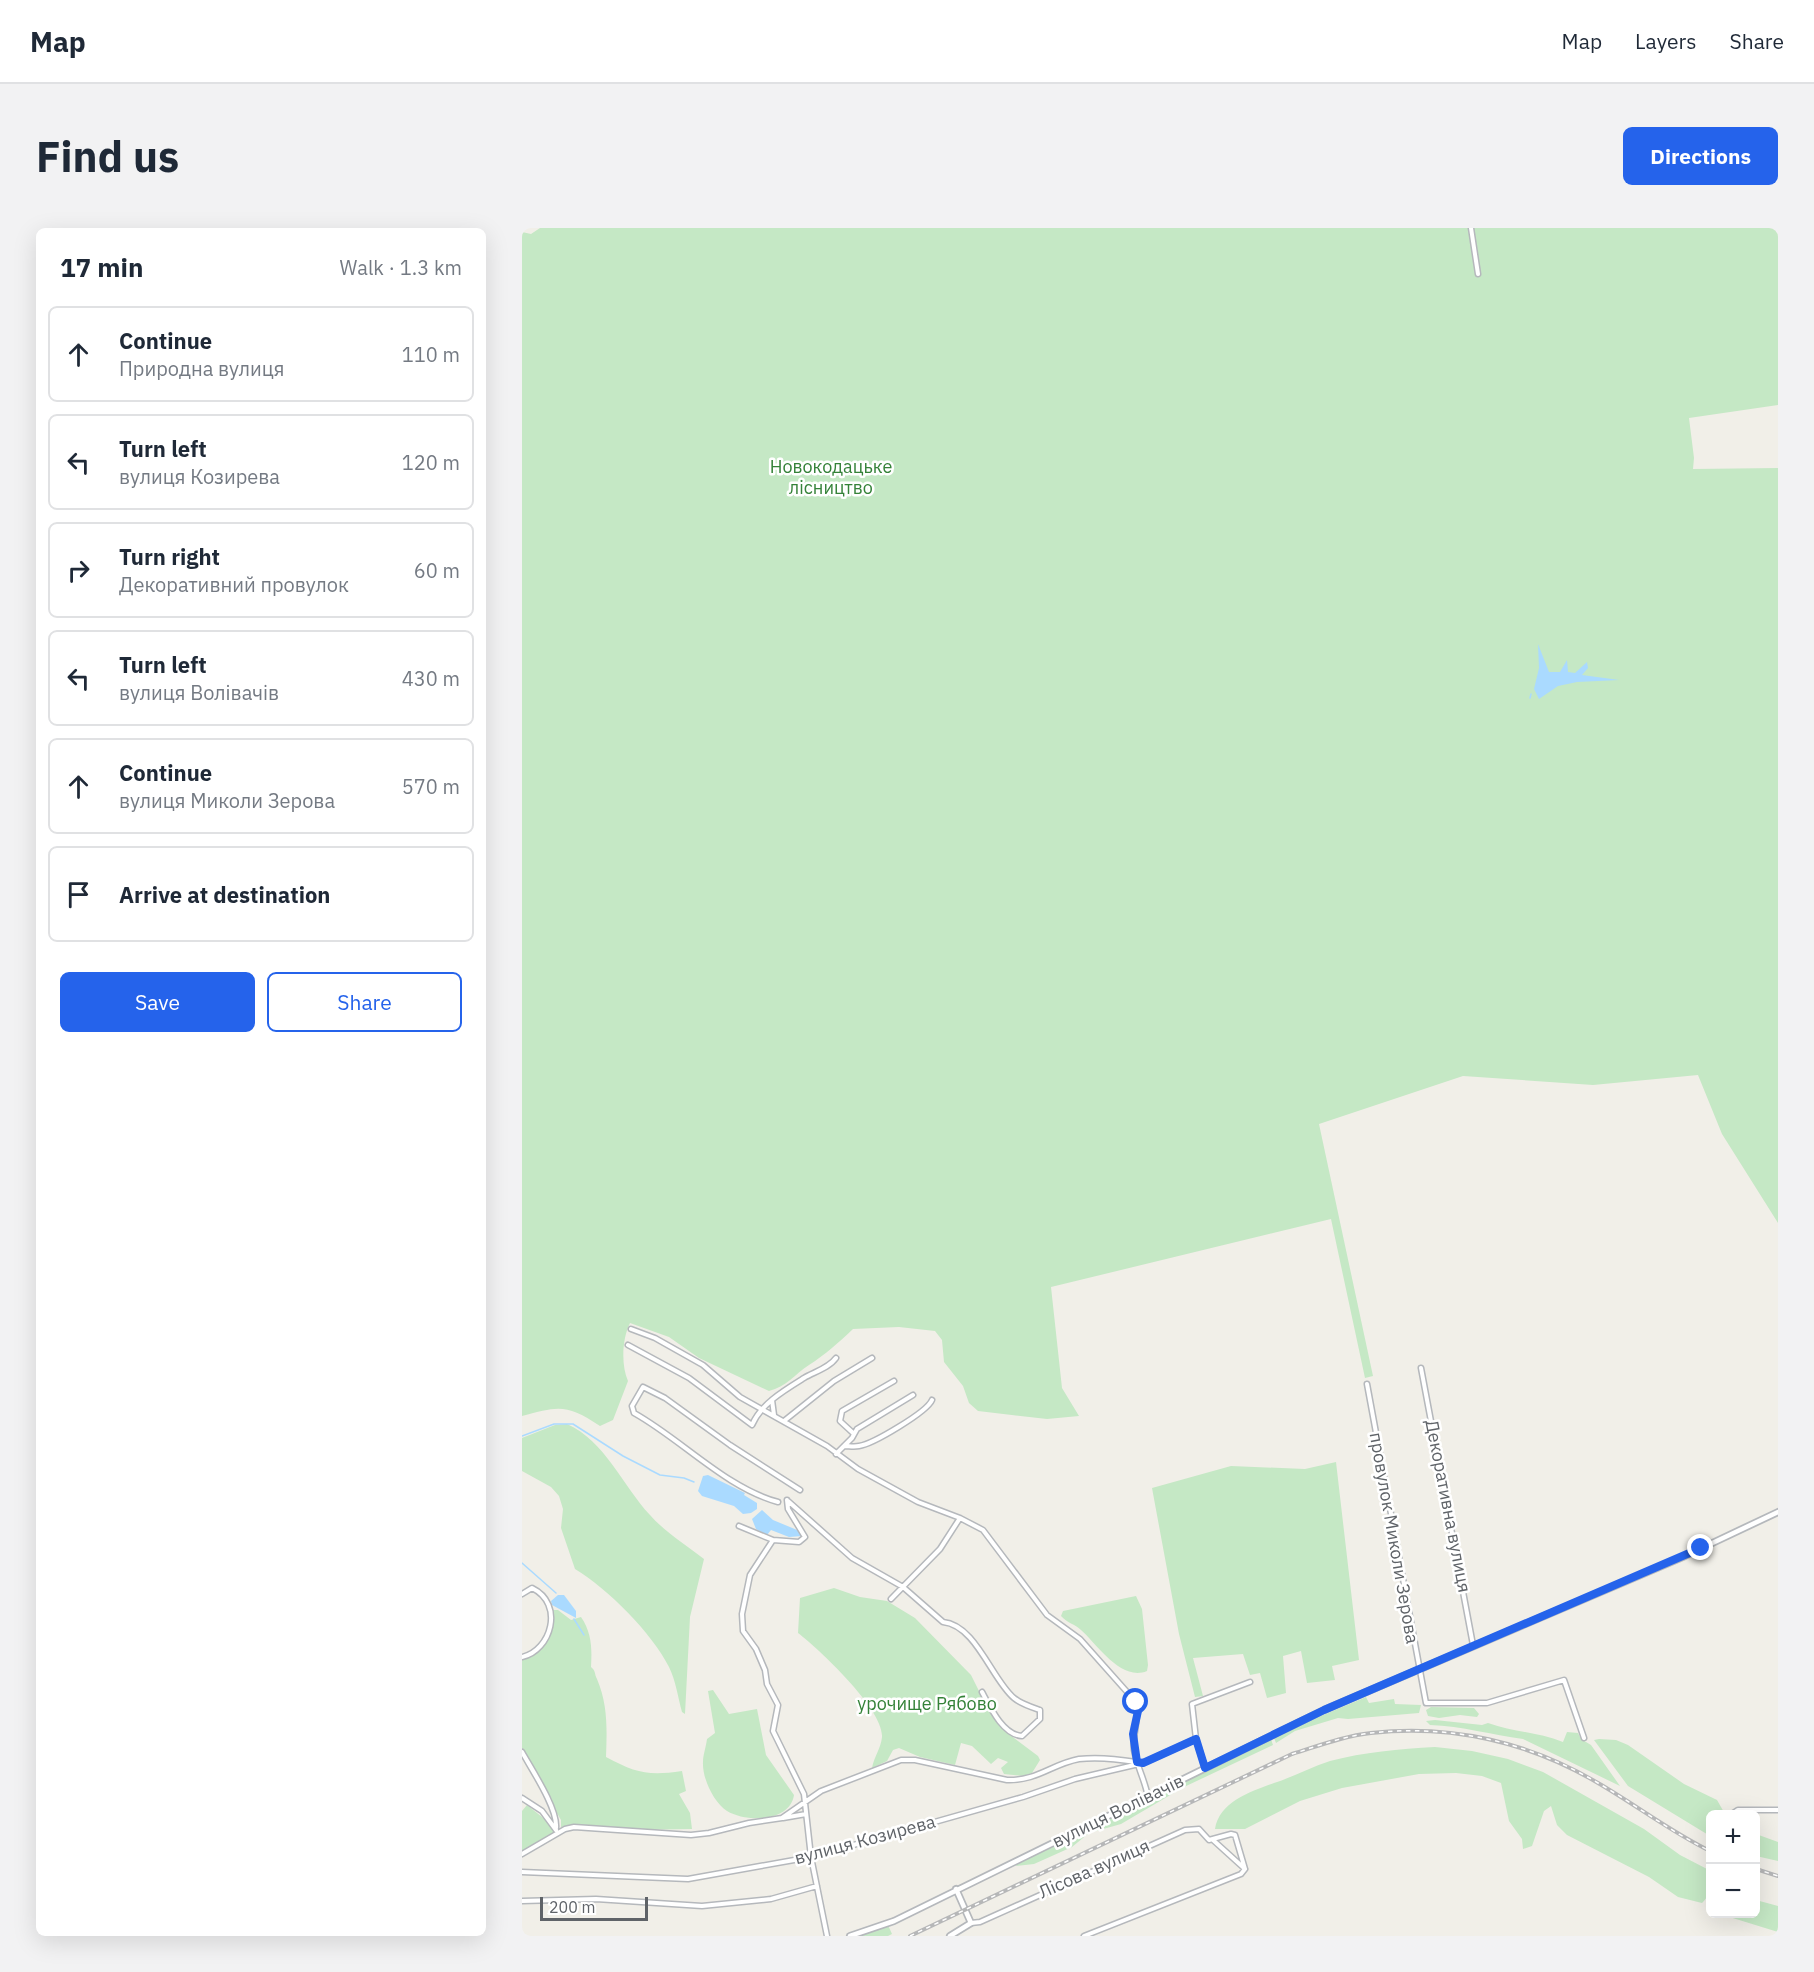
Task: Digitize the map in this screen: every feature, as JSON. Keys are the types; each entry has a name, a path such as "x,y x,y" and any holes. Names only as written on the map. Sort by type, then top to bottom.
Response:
{"street":[{"path":"1471,228 1478,274"},
{"path":"631,1329 655,1338 703,1365 724,1385 759,1409 784,1421 918,1502 974,1524 992,1539 1017,1578 1047,1615 1080,1639 1130,1692 1138,1711 1133,1734 1137,1762 1142,1771 1148,1797"},
{"path":"628,1345 689,1377 752,1425 759,1409 832,1364 836,1358"},
{"path":"784,1421 834,1381 872,1358"},
{"name":"Декоративна вулиця","path":"1421,1368 1473,1645"},
{"path":"853,1433 840,1421 842,1412 894,1381"},
{"name":"провулок Миколи Зерова","path":"1367,1384 1423,1699 1430,1705 1487,1703 1564,1680 1584,1738"},
{"path":"778,1503 768,1500 714,1469 678,1441 634,1413 632,1406 643,1387 665,1398 730,1445 800,1490"},
{"path":"836,1454 852,1438 853,1433 914,1395"},
{"path":"772,1399 770,1403 774,1416"},
{"path":"844,1446 860,1446 881,1437 925,1410 932,1400"},
{"path":"738,1526 773,1540 799,1542 805,1538 788,1509 787,1500 857,1562 903,1587 943,1622 950,1622 959,1628 1013,1697 1040,1710 1040,1719 1022,1736 1016,1736 1003,1725 982,1692"},
{"name":"вулиця Волівачів","path":"850,1936 894,1921 1324,1710 1685,1556 1778,1512"},
{"path":"891,1599 940,1549 960,1518"},
{"path":"773,1540 750,1575 742,1614 743,1631 756,1649 765,1670 767,1684 778,1705 773,1731 805,1800 811,1857 827,1936"},
{"path":"522,1594 532,1588 537,1591 544,1599 553,1620 549,1632 527,1656 522,1657"},
{"path":"1205,1768 1196,1739 1192,1704 1250,1682"},
{"name":"вулиця Козирева","path":"522,1872 688,1879 811,1857 1137,1762 1143,1763 1196,1739"},
{"path":"522,1752 557,1821 556,1831"},
{"path":"782,1818 821,1791 901,1760 915,1760 1020,1781 1035,1778 1078,1760 1137,1762"},
{"path":"522,1798 542,1811 556,1831"},
{"path":"1760,1813 1778,1810"},
{"path":"522,1854 556,1831 574,1827 691,1835 806,1814"},
{"name":"Лісова вулиця","path":"950,1936 971,1923 980,1922 1185,1830 1199,1829 1206,1838 1213,1840 1231,1834 1237,1839 1245,1869"},
{"path":"1084,1936 1241,1874 1245,1869 1213,1840"},
{"path":"522,1901 596,1899 702,1906 771,1899 817,1886"},
{"path":"956,1890 971,1923"}],"green space":[{"name":"Новокодацьке лісництво","path":"540,228 1778,228 1778,405 1689,418 1694,458 1693,469 1778,468 1778,1223 1722,1134 1698,1075 1593,1085 1463,1076 1319,1124 1373,1376 1365,1378 1331,1219 1051,1287 1062,1388 1079,1416 1047,1419 978,1411 969,1403 963,1386 944,1362 942,1340 935,1331 899,1327 853,1329 826,1353 785,1383 769,1391 699,1358 669,1337 630,1323 623,1352 628,1381 613,1420 600,1426 579,1414 562,1409 545,1410 522,1416 522,232 531,234"},
{"path":"567,1424 592,1441 656,1521 704,1559 690,1617 685,1714 682,1712 669,1667 652,1640 615,1600 575,1569 561,1528 563,1509 559,1496 551,1487 522,1471 522,1438 555,1425"},
{"path":"1336,1462 1359,1660 1332,1666 1335,1680 1307,1683 1301,1651 1283,1656 1286,1693 1267,1698 1260,1673 1250,1675 1243,1654 1193,1658 1203,1696 1195,1697 1179,1634 1152,1488 1231,1466 1305,1469"},
{"name":"урочище Рябово","path":"834,1588 860,1597 887,1601 915,1618 971,1675 982,1697 1006,1732 1038,1756 1040,1760 1032,1773 1024,1776 1004,1774 1001,1768 1008,1762 998,1758 991,1764 972,1746 961,1743 955,1765 920,1757 899,1748 893,1750 887,1761 872,1768 882,1737 880,1725 873,1712 849,1681 798,1633 800,1598"},
{"path":"1136,1596 1142,1609 1147,1671 1137,1673 1119,1667 1081,1630 1061,1616 1063,1611"},
{"path":"551,1610 558,1610 571,1620 581,1617 587,1629 591,1647 591,1667 601,1689 605,1708 606,1757 642,1772 682,1771 686,1791 679,1794 690,1813 692,1829 629,1830 576,1825 561,1827 561,1820 530,1767 522,1748 522,1658 527,1658 548,1637 553,1624"},
{"path":"713,1690 729,1714 757,1709 766,1755 794,1795 785,1811 767,1818 735,1815 722,1807 713,1796 704,1775 703,1757 707,1739 715,1733 708,1691"},
{"path":"1366,1697 1369,1703 1394,1699 1395,1704 1421,1705 1419,1713 1338,1718 1295,1731 1276,1743 1274,1738 1285,1731"},
{"path":"1431,1707 1474,1708 1479,1714 1477,1717 1460,1715 1439,1718 1428,1716 1426,1710"},
{"path":"1426,1721 1482,1725 1488,1723 1563,1742 1567,1732 1578,1733 1581,1739 1591,1745 1620,1786 1523,1739 1430,1725"},
{"path":"1271,1739 1273,1745 1184,1787 1121,1824 1089,1833 1072,1847 1034,1864 1016,1866 1018,1862"},
{"path":"1594,1740 1616,1740 1628,1745 1684,1784 1717,1800 1723,1810 1706,1810 1706,1834 1628,1786"},
{"path":"1435,1747 1472,1751 1508,1759 1543,1772 1644,1829 1680,1855 1706,1868 1706,1898 1702,1903 1678,1897 1649,1877 1567,1835 1557,1825 1551,1806 1544,1811 1532,1846 1523,1849 1522,1839 1509,1821 1501,1783 1482,1776 1456,1773 1419,1774 1342,1788 1300,1801 1245,1829 1215,1829 1218,1820 1229,1805 1256,1790 1323,1763 1395,1750"},
{"path":"527,1805 552,1825 555,1833 522,1853 522,1811"},
{"path":"1760,1835 1778,1842 1778,1861 1760,1857"},
{"path":"1760,1901 1778,1906 1778,1932 1733,1918 1760,1918"},
{"path":"888,1925 892,1934 888,1936 854,1936"}],"water":[{"path":"1538,644 1549,672 1560,672 1567,660 1568,672 1575,673 1587,662 1588,668 1582,675 1619,680 1577,682 1558,686 1539,699 1534,689 1539,668"},
{"path":"708,1475 745,1493 744,1495 757,1503 757,1509 743,1514 734,1506 702,1496 698,1491 703,1476"},
{"path":"762,1510 773,1520 802,1532 802,1536 789,1537 771,1530 767,1535 756,1529 752,1519"},
{"path":"558,1595 564,1595 576,1611 576,1618 552,1605 551,1601"}],"waterway":[{"path":"1530,698 1531,694"},
{"path":"522,1436 554,1424 573,1424 623,1456 660,1475 684,1478 694,1482"},
{"path":"522,1563 556,1593"},
{"path":"574,1619 584,1635"}],"railway":[{"path":"910,1936 1292,1754 1361,1734 1431,1731 1489,1739 1517,1747 1572,1769 1706,1849"},
{"path":"1760,1870 1778,1876"}],"route":[{"path":"1136,1702 1138,1711 1133,1734 1137,1762 1143,1763 1196,1739 1205,1768 1324,1710 1701,1548"}]}
